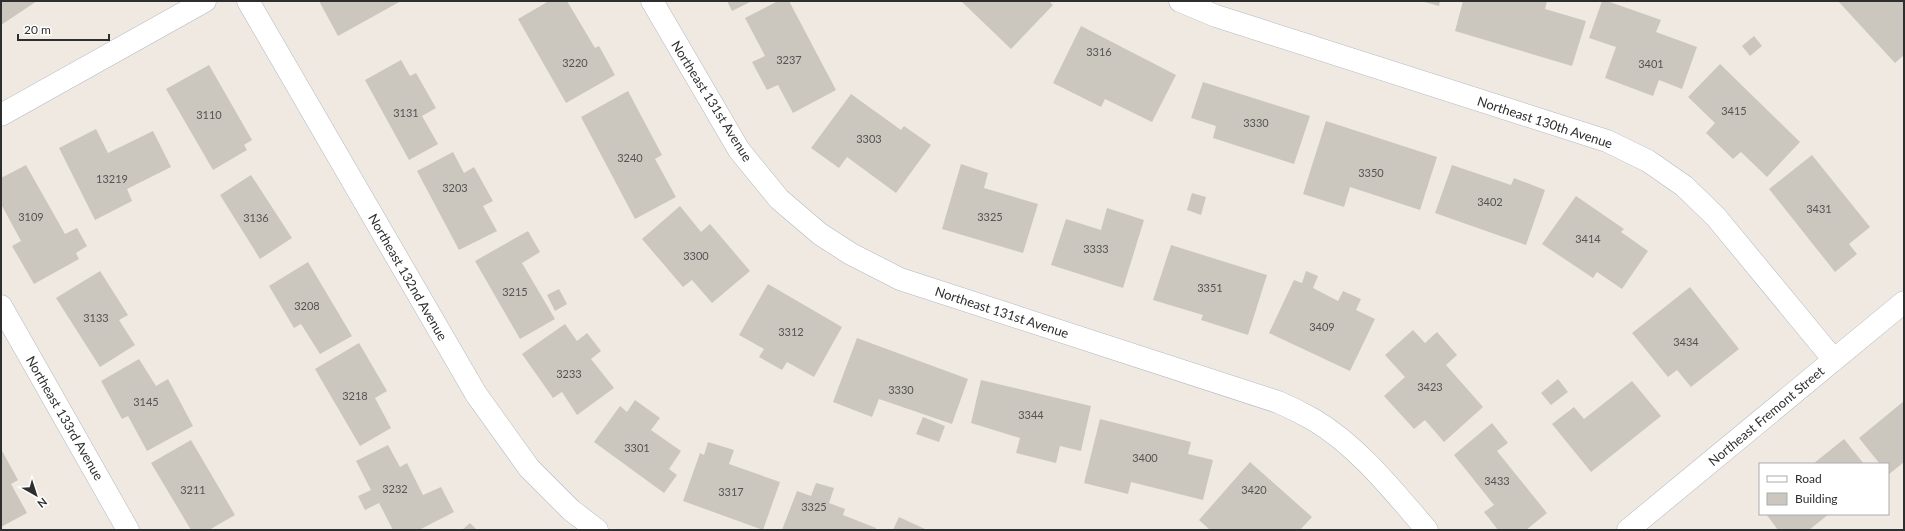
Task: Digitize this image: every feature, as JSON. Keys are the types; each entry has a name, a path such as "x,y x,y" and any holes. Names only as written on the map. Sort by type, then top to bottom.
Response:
{"street":[{"path":"1,115 205,1"},
{"name":"Northeast 132nd Avenue","path":"248,1 476,394 529,468 571,510 598,530"},
{"name":"Northeast 131st Avenue","path":"652,1 739,150 779,200 826,238 851,254 900,279 1278,402 1314,420 1344,442 1386,483 1427,530"},
{"name":"Northeast 130th Avenue","path":"1180,1 1216,16 1607,141 1648,161 1684,186 1716,218 1834,360"},
{"name":"Northeast Fremont Street","path":"1628,530 1904,302"},
{"name":"Northeast 133rd Avenue","path":"1,306 128,530"}],"building":[{"path":"1,1 37,1 1,25"},
{"path":"319,1 401,1 338,36"},
{"path":"549,1 567,1 595,48 599,46 615,75 566,103 518,19"},
{"path":"727,1 752,1 732,11"},
{"path":"778,1 789,1 836,90 793,113 778,85 767,90 752,62 765,56 745,18"},
{"path":"961,1 1049,1 1053,5 1011,49"},
{"path":"1421,1 1440,1 1439,6"},
{"path":"1463,1 1547,1 1545,9 1586,21 1572,66 1455,31"},
{"path":"1602,1 1607,1 1661,20 1656,32 1697,47 1682,89 1659,80 1653,96 1605,78 1616,47 1589,38"},
{"path":"1838,1 1904,1 1904,55 1895,63"},
{"path":"1081,26 1176,75 1152,122 1105,99 1101,107 1053,83"},
{"path":"1754,36 1762,46 1750,56 1742,46"},
{"path":"401,60 410,76 416,73 436,108 422,116 438,144 409,160 365,80"},
{"path":"1720,64 1800,142 1767,177 1741,152 1733,159 1706,133 1715,123 1688,97"},
{"path":"209,65 252,140 244,145 247,150 213,170 166,89"},
{"path":"1203,82 1310,116 1294,164 1213,138 1216,126 1191,118"},
{"path":"628,91 662,155 655,159 676,197 635,219 581,117"},
{"path":"851,94 901,130 904,126 931,145 896,193 847,157 839,168 811,148"},
{"path":"1326,121 1437,157 1420,210 1350,187 1344,207 1303,194"},
{"path":"96,129 108,153 153,131 171,167 127,189 132,201 95,220 59,148"},
{"path":"453,152 464,173 474,167 493,201 483,206 497,231 459,250 417,171"},
{"path":"1812,155 1870,227 1849,244 1857,254 1835,272 1769,189"},
{"path":"961,164 988,173 984,188 1038,204 1023,253 942,229"},
{"path":"26,165 65,234 77,228 87,246 76,253 79,259 34,284 12,246 21,241 1,204 1,178"},
{"path":"1452,165 1511,185 1514,178 1545,190 1526,245 1435,213"},
{"path":"251,175 292,238 260,259 220,195"},
{"path":"1192,193 1206,197 1201,215 1187,210"},
{"path":"1576,196 1624,229 1621,232 1648,251 1622,289 1597,272 1593,278 1542,244"},
{"path":"680,206 701,232 710,224 750,271 712,303 692,280 683,287 642,239"},
{"path":"1107,208 1144,220 1123,288 1051,265 1066,219 1101,230"},
{"path":"528,231 540,252 522,263 555,319 520,339 475,261"},
{"path":"1171,245 1267,275 1248,335 1201,320 1203,315 1153,300"},
{"path":"308,262 352,336 320,354 301,324 294,328 269,286"},
{"path":"100,271 128,315 119,320 135,345 100,367 56,298"},
{"path":"1306,271 1318,276 1313,288 1338,301 1343,291 1361,299 1356,310 1375,319 1350,371 1269,333 1294,280 1302,283"},
{"path":"768,284 842,327 814,377 787,362 782,370 759,357 764,349 739,335"},
{"path":"1690,287 1739,349 1691,387 1677,370 1668,377 1632,333"},
{"path":"559,289 567,304 555,311 547,295"},
{"path":"565,324 577,341 587,333 601,351 591,359 614,388 577,415 562,392 553,398 522,354"},
{"path":"1413,330 1425,343 1437,332 1457,355 1446,365 1483,407 1444,442 1425,420 1414,429 1384,396 1405,377 1385,355"},
{"path":"857,338 968,379 952,424 879,399 872,417 833,402"},
{"path":"359,343 387,391 375,398 391,428 360,446 315,369"},
{"path":"139,359 156,386 168,379 193,426 147,451 128,416 122,419 101,381"},
{"path":"1558,379 1568,392 1551,405 1541,393"},
{"path":"981,380 1091,406 1081,451 1060,446 1056,463 1016,453 1020,438 971,423"},
{"path":"1632,381 1661,416 1591,472 1552,424 1574,407 1584,419"},
{"path":"635,400 660,418 651,430 681,451 669,469 677,475 664,493 594,442 620,406 627,412"},
{"path":"1904,401 1904,462 1889,474 1889,463 1879,463 1859,438"},
{"path":"923,417 945,426 939,442 916,434"},
{"path":"1100,419 1191,442 1188,454 1213,460 1203,500 1131,482 1128,494 1084,483"},
{"path":"1492,423 1508,443 1497,451 1547,513 1526,530 1498,530 1484,512 1494,505 1454,455"},
{"path":"1844,439 1863,463 1814,463"},
{"path":"191,440 235,515 209,530 191,530 151,463"},
{"path":"708,442 734,450 729,464 780,482 763,530 683,501 700,453 704,455"},
{"path":"388,445 400,467 407,463 423,495 441,487 454,512 419,530 393,530 379,503 365,510 358,496 371,490 356,461"},
{"path":"1,449 18,480 11,484 27,513 1,527"},
{"path":"1250,462 1312,517 1300,530 1210,530 1199,520"},
{"path":"816,483 834,488 829,503 845,509 843,515 876,528 875,530 782,530 797,491 811,496"},
{"path":"1767,515 1828,515 1809,530 1778,530"},
{"path":"899,517 927,530 893,530"},
{"path":"470,523 477,530 462,530"}]}
